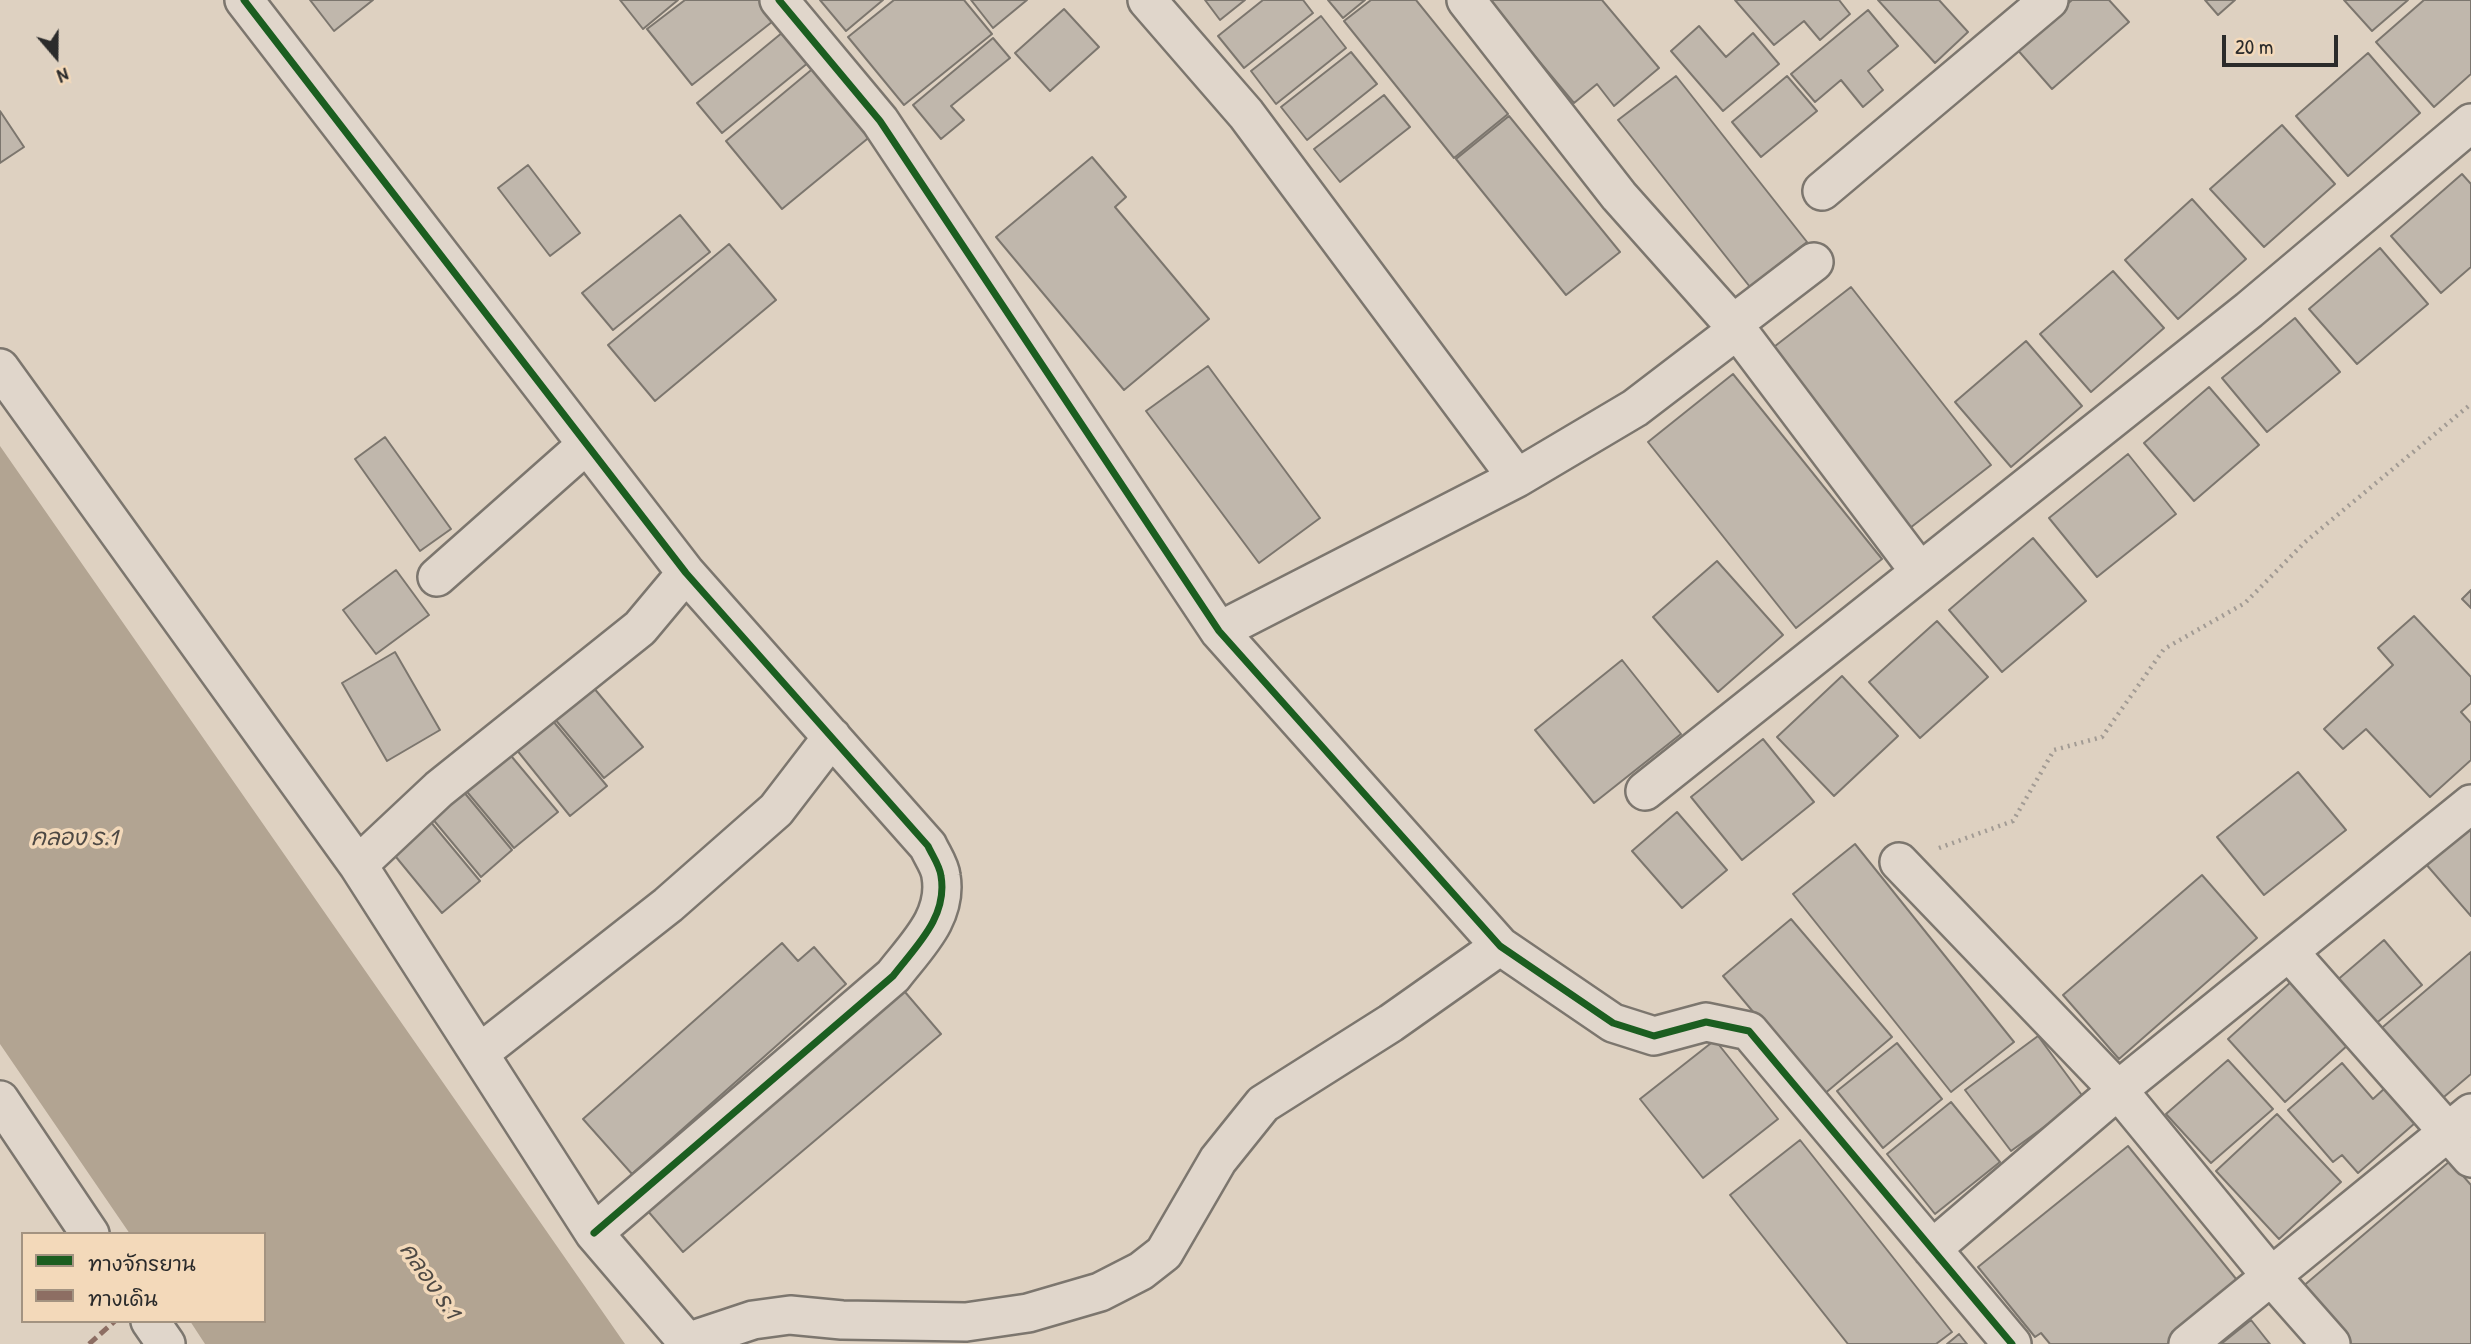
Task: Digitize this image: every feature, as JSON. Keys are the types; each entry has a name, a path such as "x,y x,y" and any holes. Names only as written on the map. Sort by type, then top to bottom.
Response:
{"street":[{"path":"244,0 686,573 928,846 942,875 940,910 931,929 893,975 594,1233"},
{"path":"779,0 880,121 1219,631 1500,946 1613,1023 1654,1036 1706,1022 1749,1031 2012,1344"},
{"path":"1147,0 1245,114 1517,478"},
{"path":"1466,0 1619,195 1735,327 1920,572"},
{"path":"1822,191 2049,0"},
{"path":"1645,791 2249,310 2471,123"},
{"path":"1219,631 1517,478 1635,408 1814,262"},
{"path":"0,368 358,865 481,1052 594,1233 688,1343 753,1320 790,1315 842,1320 966,1322 1028,1313 1100,1292 1141,1271 1164,1253 1218,1160 1263,1104 1391,1023 1500,946"},
{"path":"437,577 586,445"},
{"path":"358,865 439,789 640,628 686,573"},
{"path":"481,1052 667,905 776,810 832,737"},
{"path":"1932,1249 2119,1090 2471,804"},
{"path":"1899,862 2119,1090 2270,1276 2332,1344"},
{"path":"2188,1344 2270,1276 2463,1134 2290,953"},
{"path":"0,1101 89,1232"},
{"path":"151,1323 166,1344"}],"path":[{"path":"1899,862 2012,821 2053,750 2102,737 2164,649 2245,603 2305,542 2471,404"}],"water":[{"name":"คลอง ร.1","path":"0,446 625,1344 205,1344 191,1323 266,1323 266,1232 129,1232 0,1044"}],"building":[{"path":"310,0 373,0 334,31"},
{"path":"620,0 678,0 643,29"},
{"path":"685,0 763,0 777,18 692,85 647,29"},
{"path":"820,0 883,0 846,31"},
{"path":"894,0 964,0 992,34 904,105 848,37"},
{"path":"971,0 1027,0 993,28"},
{"path":"1205,0 1245,0 1220,20"},
{"path":"1263,0 1303,0 1313,13 1244,68 1218,36"},
{"path":"1328,0 1365,0 1343,18"},
{"path":"1371,0 1416,0 1508,114 1454,158 1344,21"},
{"path":"1488,0 1602,0 1659,68 1614,106 1597,84 1574,103"},
{"path":"1735,0 1839,0 1850,14 1820,40 1804,21 1774,45"},
{"path":"1878,0 1939,0 1968,32 1935,63"},
{"path":"2072,0 2109,0 2129,22 2052,89 2016,48"},
{"path":"2205,0 2235,0 2218,15"},
{"path":"2344,0 2408,0 2372,31"},
{"path":"2424,0 2471,0 2471,74 2434,107 2376,42"},
{"path":"1064,9 1099,47 1050,91 1015,53"},
{"path":"1868,10 1898,46 1868,71 1883,90 1863,107 1841,80 1815,102 1791,74"},
{"path":"1321,16 1346,48 1276,104 1251,71"},
{"path":"1699,26 1726,57 1753,33 1779,64 1723,111 1671,51"},
{"path":"783,32 809,62 722,133 697,103"},
{"path":"993,38 1010,58 951,106 964,120 941,139 913,105"},
{"path":"1351,52 1377,84 1307,140 1281,107"},
{"path":"2368,53 2420,113 2348,176 2296,116"},
{"path":"816,66 872,135 782,209 726,141"},
{"path":"1676,76 1807,242 1750,287 1618,120"},
{"path":"1787,76 1817,111 1761,157 1732,122"},
{"path":"1384,95 1410,127 1340,182 1314,149"},
{"path":"0,111 24,147 0,163"},
{"path":"1509,116 1620,252 1566,295 1456,159"},
{"path":"2282,125 2335,184 2264,247 2210,189"},
{"path":"1092,157 1126,197 1115,207 1209,319 1124,390 996,237"},
{"path":"528,165 580,233 550,256 498,188"},
{"path":"2462,174 2471,184 2471,267 2441,293 2391,236"},
{"path":"2192,199 2246,259 2178,319 2125,260"},
{"path":"680,215 710,252 613,330 582,293"},
{"path":"729,244 776,300 655,401 608,345"},
{"path":"2380,248 2428,304 2357,364 2309,309"},
{"path":"2113,271 2164,328 2091,392 2040,334"},
{"path":"1851,287 1991,465 1910,528 1770,350"},
{"path":"2295,318 2340,372 2267,432 2222,378"},
{"path":"2026,341 2082,406 2011,467 1955,402"},
{"path":"1208,366 1320,518 1259,563 1146,411"},
{"path":"1733,374 1882,559 1796,628 1648,442"},
{"path":"2209,387 2259,445 2194,501 2144,443"},
{"path":"385,437 451,529 420,551 355,459"},
{"path":"2128,454 2176,514 2097,577 2049,518"},
{"path":"2033,538 2086,601 2002,672 1949,610"},
{"path":"1717,561 1783,635 1718,692 1653,617"},
{"path":"396,570 429,615 376,654 343,610"},
{"path":"2471,590 2471,608 2462,599"},
{"path":"2414,616 2471,677 2471,703 2461,712 2471,723 2471,760 2430,797 2366,729 2343,749 2324,729 2393,665 2378,648"},
{"path":"1937,621 1988,677 1920,738 1869,682"},
{"path":"395,652 440,730 387,761 342,683"},
{"path":"1622,660 1681,734 1594,803 1535,730"},
{"path":"1842,676 1898,736 1834,796 1777,737"},
{"path":"588,681 643,747 604,778 549,712"},
{"path":"548,715 607,786 570,816 512,744"},
{"path":"1763,739 1814,802 1742,860 1691,797"},
{"path":"502,745 558,812 514,848 458,781"},
{"path":"2298,772 2346,830 2264,895 2217,837"},
{"path":"458,785 512,850 481,877 426,811"},
{"path":"1677,812 1727,870 1682,908 1632,851"},
{"path":"425,815 480,881 442,913 387,846"},
{"path":"2471,823 2471,916 2425,863"},
{"path":"1855,844 2014,1042 1951,1092 1793,894"},
{"path":"2202,875 2257,938 2119,1059 2063,995"},
{"path":"1791,919 1892,1037 1823,1095 1723,976"},
{"path":"2384,940 2422,985 2373,1026 2335,982"},
{"path":"782,943 798,961 814,947 846,984 632,1174 583,1119"},
{"path":"2471,952 2471,1074 2438,1102 2377,1032"},
{"path":"2292,981 2349,1044 2285,1102 2228,1039"},
{"path":"899,985 941,1034 683,1252 641,1203"},
{"path":"2038,1036 2084,1098 2011,1151 1965,1090"},
{"path":"1715,1040 1778,1119 1703,1178 1640,1099"},
{"path":"1897,1043 1942,1099 1883,1148 1837,1091"},
{"path":"2228,1060 2273,1109 2211,1163 2166,1114"},
{"path":"2342,1063 2373,1099 2385,1088 2415,1123 2358,1173 2342,1155 2333,1162 2288,1110"},
{"path":"1951,1102 2000,1162 1935,1214 1887,1154"},
{"path":"2277,1114 2341,1182 2279,1239 2216,1171"},
{"path":"1800,1140 1952,1332 1936,1344 1848,1344 1730,1195"},
{"path":"2128,1146 2241,1285 2168,1344 2050,1344 2041,1333 2035,1337 1978,1267"},
{"path":"2450,1161 2471,1185 2471,1344 2349,1344 2301,1288"},
{"path":"2251,1320 2270,1344 2221,1344"},
{"path":"1959,1334 1967,1344 1947,1344"}],"marked path":[{"path":"89,1344 113,1323"}],"cycle path":[{"path":"244,0 686,573 928,846 938,864 942,891 935,918 893,976 594,1233"},
{"path":"779,0 880,121 1219,631 1500,946 1613,1023 1654,1036 1706,1022 1749,1031 2012,1344"}]}
